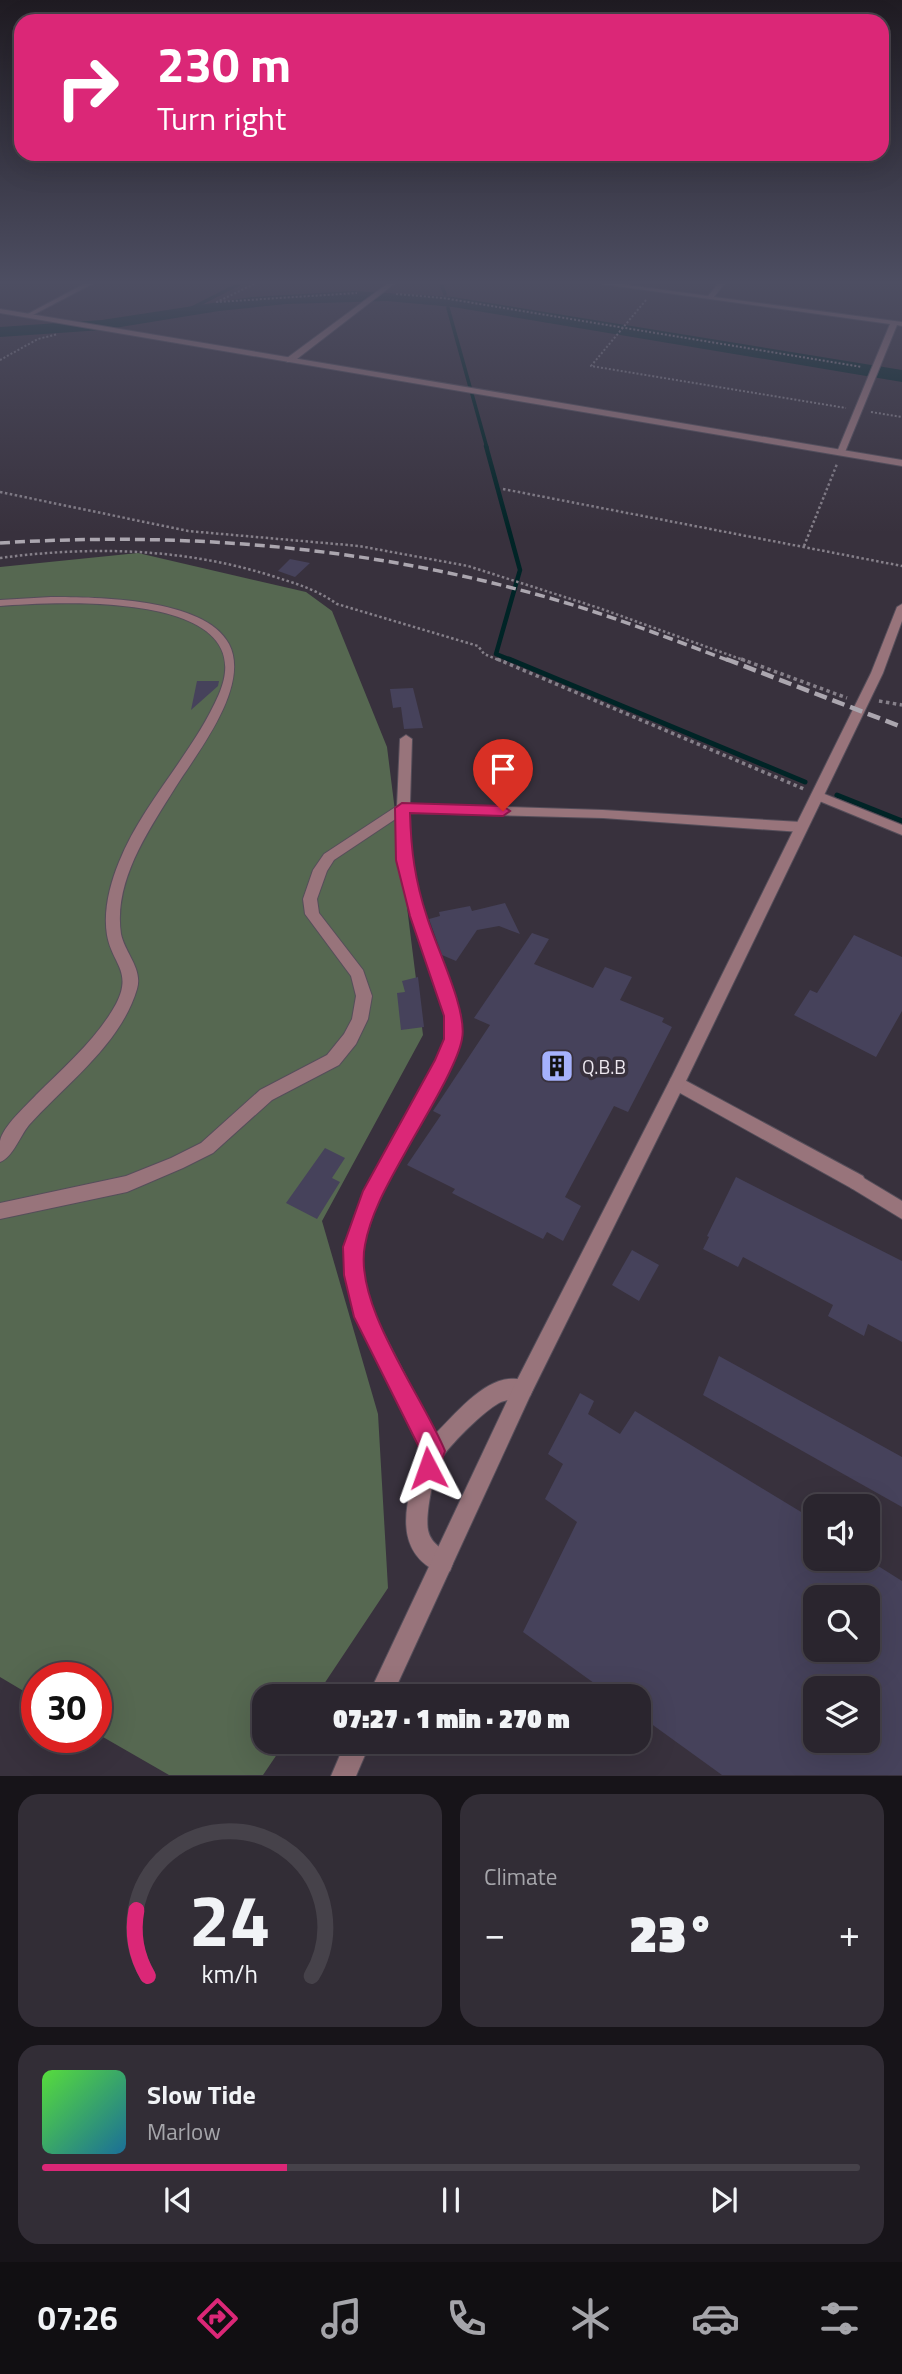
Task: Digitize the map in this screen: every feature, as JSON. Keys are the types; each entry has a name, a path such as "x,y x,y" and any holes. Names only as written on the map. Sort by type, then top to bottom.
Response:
{"street":[{"path":"331,367 902,463"},
{"path":"841,452 876,367"},
{"path":"0,603 75,598 163,610 192,619 218,635 229,658 228,685 215,712 129,855 113,911 116,943 133,975 130,991 121,1008 87,1054 20,1125 0,1154"},
{"path":"386,1684 523,1389 677,1083 864,699 902,607"},
{"path":"406,739 402,808 404,860 418,916 453,1016 453,1039 444,1062 370,1197 354,1247 354,1275 365,1317 433,1451"},
{"path":"817,795 902,830"},
{"path":"0,1211 127,1184 177,1163 207,1148 265,1095 332,1060 350,1039 360,1019 364,996 358,974 312,914 310,899 320,870 330,857 402,808 603,814 801,827"},
{"path":"677,1083 857,1182 902,1211"},
{"path":"442,1563 423,1549 416,1527 422,1486 433,1451 481,1403 499,1391 523,1389"},
{"path":"343,1776 353,1754"}],"path":[{"path":"596,367 902,417"},
{"path":"850,367 874,371"},
{"path":"804,546 841,452"},
{"path":"503,489 902,566"},
{"path":"0,492 188,531 359,546 468,566 599,608 849,699 902,705"},
{"path":"0,558 74,550 149,552 228,562 317,590 337,604 478,646 484,654 817,795"}],"green space":[{"path":"138,553 306,592 332,611 387,747 423,1035 322,1221 378,1414 388,1588 324,1684 252,1684 252,1754 277,1754 263,1775 169,1775 112,1742 112,1662 21,1662 21,1689 0,1677 0,567"}],"building":[{"path":"290,559 310,563 295,577 278,571"},
{"path":"197,681 219,681 218,686 191,710"},
{"path":"413,688 423,728 404,729 401,707 393,708 390,689"},
{"path":"505,903 520,934 499,926 477,930 456,961 442,955 429,919 440,916 439,912 470,906 472,911"},
{"name":"Q.B.B","path":"532,933 549,939 534,964 593,988 605,967 632,977 620,1000 664,1018 662,1022 672,1027 628,1112 614,1106 565,1197 581,1206 563,1241 547,1232 543,1239 452,1193 455,1189 407,1165 441,1115 433,1111 490,1025 474,1018"},
{"path":"854,935 902,957 902,1011 876,1057 794,1015 810,990 817,993"},
{"path":"418,977 424,1027 401,1030 397,993 405,992 402,981"},
{"path":"325,1148 345,1158 332,1178 340,1182 317,1219 286,1203"},
{"path":"736,1177 902,1261 902,1342 868,1324 864,1336 828,1316 833,1305 743,1257 738,1267 703,1249"},
{"path":"632,1250 659,1265 639,1301 612,1285"},
{"path":"719,1356 902,1457 902,1507 880,1494 703,1395"},
{"path":"580,1393 594,1401 588,1414 620,1434 635,1411 803,1513 803,1571 880,1571 880,1567 902,1581 902,1775 722,1775 651,1724 651,1684 595,1684 523,1632 577,1522 545,1499 563,1464 548,1454"}],"waterway":[{"path":"464,367 487,448"},
{"path":"847,367 902,376"},
{"path":"486,446 520,570 496,654 513,661"},
{"path":"509,659 805,782"},
{"path":"837,795 902,821"}],"railway":[{"path":"0,543 131,539 196,541 327,552 392,562 547,597 626,622 730,661"},
{"path":"726,659 902,727"}],"place":[{"name":"Q.B.B","path":"557,1066"}],"route":[{"path":"428,1468 433,1451 365,1317 354,1275 354,1247 370,1197 444,1062 453,1039 453,1016 418,916 404,860 402,808 503,811"}]}
